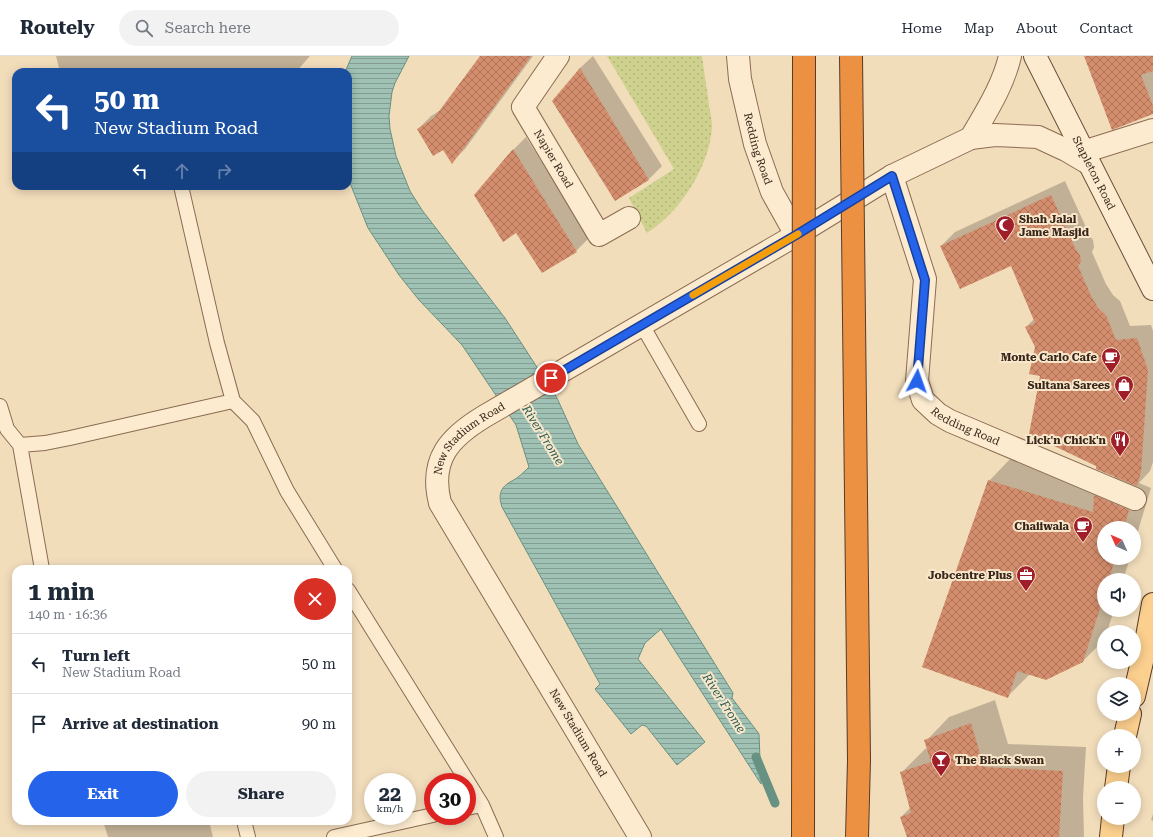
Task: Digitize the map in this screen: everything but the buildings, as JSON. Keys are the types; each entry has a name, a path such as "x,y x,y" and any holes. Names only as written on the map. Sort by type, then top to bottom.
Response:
{"highway":[{"path":"803,837 804,56"},
{"path":"851,56 859,760 857,837"}],"main road":[{"path":"1138,677 1153,604"},
{"path":"1111,837 1112,825"}],"street":[{"name":"Napier Road","path":"558,56 523,107 599,235 629,218"},
{"name":"Redding Road","path":"738,56 740,79 755,144 772,192 796,235"},
{"path":"971,138 1007,71 1010,56"},
{"name":"Stapleton Road","path":"1035,56 1153,289"},
{"path":"1089,164 1153,130"},
{"name":"New Stadium Road","path":"640,837 440,503 437,493 440,461 453,438 473,423 796,235 892,176 971,138 995,135 1038,137 1066,150 1089,164"},
{"name":"Redding Road","path":"892,176 925,280 917,381 922,400 938,414 950,421 1135,499"}],"lane":[{"path":"182,190 217,343 233,401 253,421 287,491 333,565"},
{"path":"642,325 699,424"},
{"path":"20,445 64,440 233,401"},
{"path":"0,406 7,429 20,445 41,565"},
{"path":"352,596 482,805 496,837"},
{"path":"476,806 482,805"},
{"path":"334,837 424,817"},
{"path":"245,825 248,837"}],"green space":[{"path":"607,56 702,56 712,123 710,142 706,157 682,201 659,224 647,233 629,198 674,169"}],"water":[{"path":"352,56 409,56 392,92 389,116 390,129 396,156 410,191 422,210 505,318 557,398 578,444 733,693 732,698 759,734 761,784 661,629 645,643 638,659 705,742 677,765 646,726 642,725 631,734 595,689 600,684 502,507 500,495 505,486 519,477 529,467 516,425 462,345 419,300 399,275 368,228 352,188 352,68 347,68"}],"waterway":[{"name":"River Frome","path":"756,757 775,803"}],"slow traffic":[{"path":"693,295 798,234"}],"place":[{"name":"Shah Jalal Jame Masjid","path":"1005,242"},
{"name":"Monte Carlo Cafe","path":"1111,374"},
{"name":"Sultana Sarees","path":"1124,402"},
{"name":"Lick'n Chick'n","path":"1120,457"},
{"name":"Chaiiwala","path":"1083,543"},
{"name":"Jobcentre Plus","path":"1026,592"},
{"name":"The Black Swan","path":"941,777"}],"route":[{"path":"551,378 796,235 892,176 925,280 917,381"}]}
